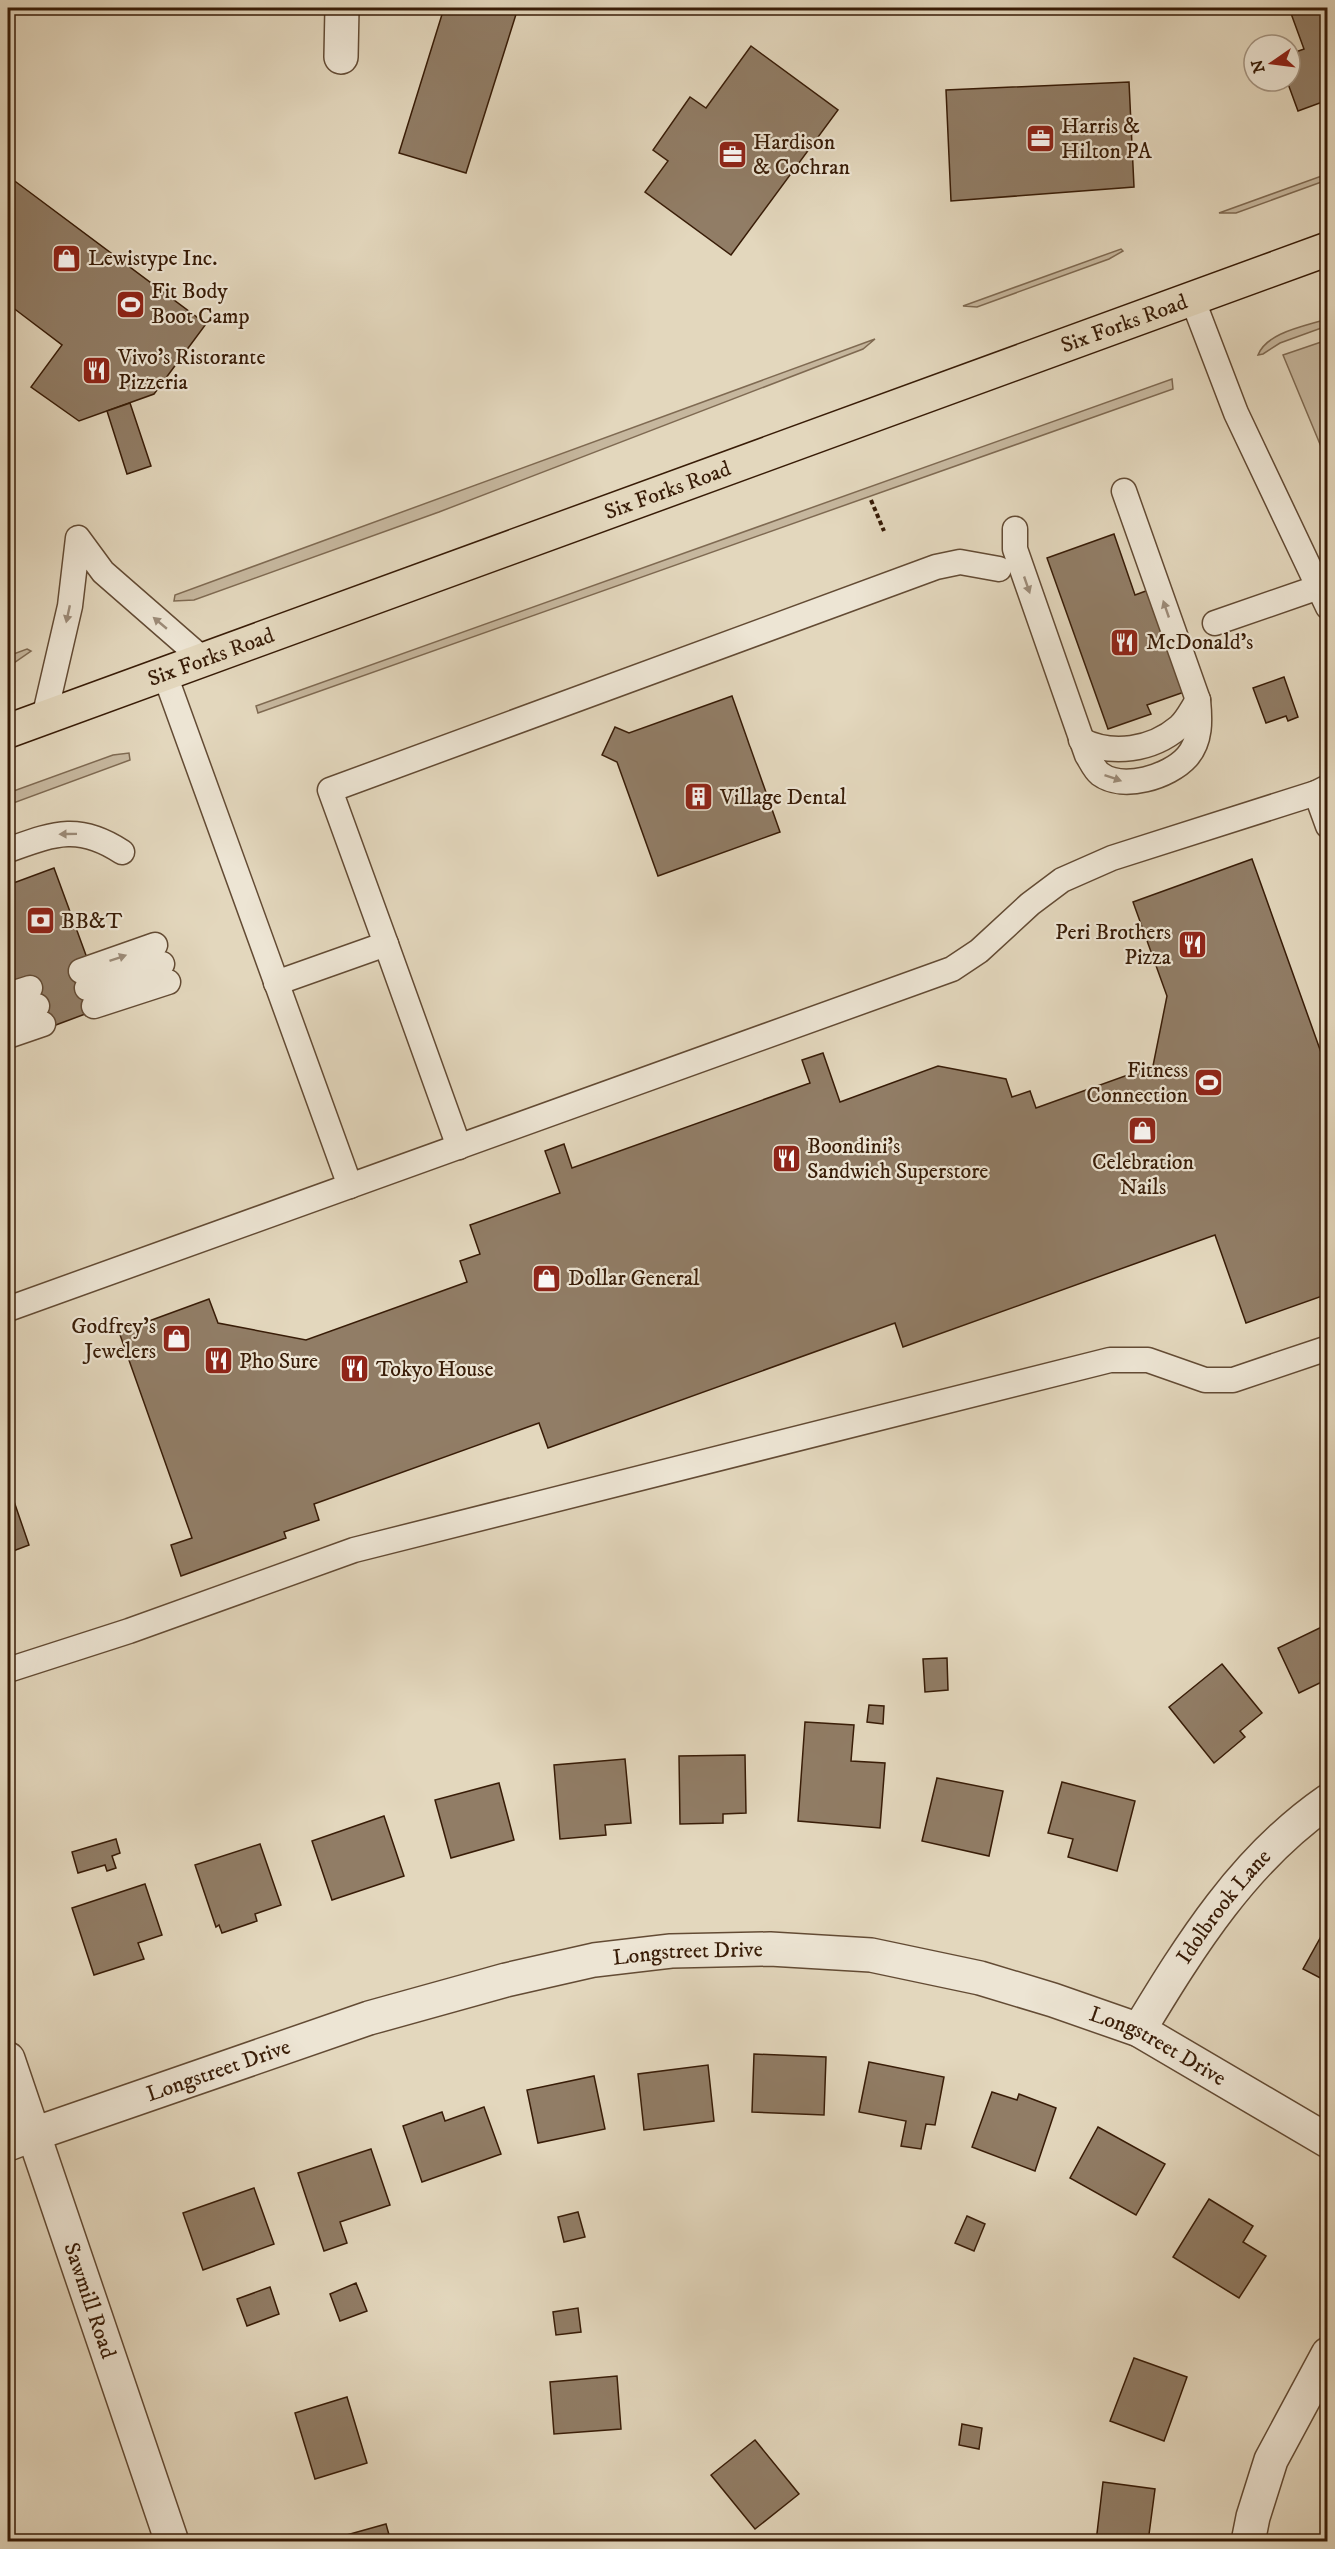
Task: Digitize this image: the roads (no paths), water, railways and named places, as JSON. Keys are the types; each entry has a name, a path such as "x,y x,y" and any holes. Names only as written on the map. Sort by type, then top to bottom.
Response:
{"main road":[{"name":"Six Forks Road","path":"8,731 205,661 1328,249"}],"street":[{"path":"341,57 342,8"},
{"name":"Idolbrook Lane","path":"1139,2030 1217,1909 1251,1866 1297,1823 1328,1801"},
{"name":"Longstreet Drive","path":"21,2139 369,2018 506,1980 594,1960 670,1951 770,1949 871,1955 980,1978 1139,2030 1328,2141"},
{"name":"Sawmill Road","path":"8,2059 21,2139 172,2541"},
{"path":"1248,2541 1271,2460 1328,2354"}],"lane":[{"path":"1192,298 1236,413 1323,597 1215,623"},
{"path":"1016,529 1015,549 1087,755 1100,773 1121,782 1146,778 1177,765 1187,757 1199,732 1198,700 1124,491"},
{"path":"45,718 70,606 78,538 103,572 205,661"},
{"path":"459,1147 330,790 936,567 960,562 999,569"},
{"path":"165,675 350,1186"},
{"path":"1081,740 1107,750 1122,750 1151,742 1179,727 1198,700"},
{"path":"8,1309 952,969 979,951 1030,903 1062,880 1112,858 1322,790 1328,826"},
{"path":"8,850 52,835 71,833 89,835 122,852"},
{"path":"276,983 386,944"},
{"path":"161,964 88,988 161,964"},
{"path":"8,1016 30,1003"},
{"path":"8,1036 30,1003"},
{"path":"8,1670 129,1631 354,1550 1110,1360 1148,1360 1205,1380 1233,1380 1328,1348"}],"place":[{"name":"Harris & Hilton PA","path":"1040,139"},
{"name":"Hardison & Cochran","path":"732,155"},
{"name":"Lewistype Inc.","path":"67,258"},
{"name":"Fit Body Boot Camp","path":"130,304"},
{"name":"Vivo's Ristorante Pizzeria","path":"97,370"},
{"name":"McDonald's","path":"1125,642"},
{"name":"Village Dental","path":"699,797"},
{"name":"BB&T","path":"40,921"},
{"name":"Peri Brothers Pizza","path":"1192,945"},
{"name":"Fitness Connection","path":"1209,1083"},
{"name":"Celebration Nails","path":"1143,1130"},
{"name":"Boondini's Sandwich Superstore","path":"786,1159"},
{"name":"Dollar General","path":"547,1278"},
{"name":"Godfrey's Jewelers","path":"177,1339"},
{"name":"Pho Sure","path":"218,1361"},
{"name":"Tokyo House","path":"355,1369"}]}
